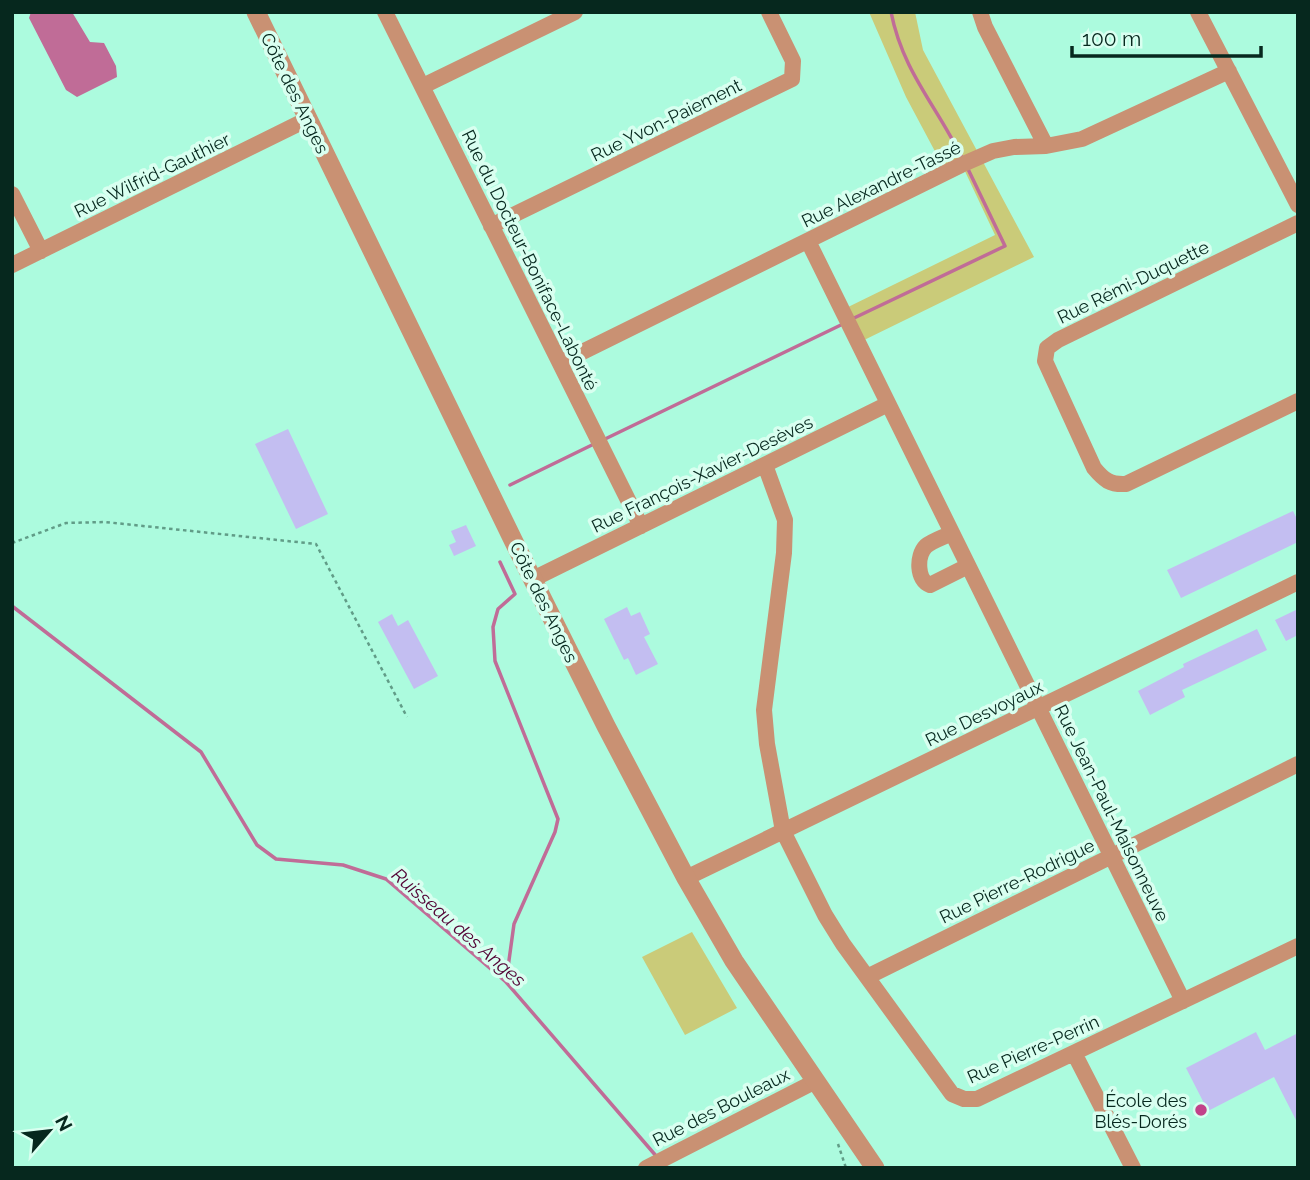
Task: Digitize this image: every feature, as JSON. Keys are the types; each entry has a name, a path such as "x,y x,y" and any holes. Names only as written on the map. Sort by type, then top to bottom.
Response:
{"street":[{"name":"Côte des Anges","path":"256,12 533,579 686,878 734,961 875,1168"},
{"name":"Rue du Docteur-Boniface-Labonté","path":"385,12 641,526"},
{"path":"423,86 575,12"},
{"name":"Rue Yvon-Paiement","path":"491,226 792,79 793,61 769,12"},
{"path":"980,12 985,27 1046,146"},
{"path":"1198,12 1298,205"},
{"name":"Rue Alexandre-Tassé","path":"560,363 993,151 1046,146 1082,139 1229,71"},
{"name":"Rue Wilfrid-Gauthier","path":"12,265 308,119"},
{"path":"12,194 41,251"},
{"name":"Rue Rémi-Duquette","path":"1298,223 1058,340 1047,348 1045,361 1094,468 1104,481 1116,485 1126,484 1298,401"},
{"name":"Rue Jean-Paul-Maisonneuve","path":"808,241 1183,1001"},
{"name":"Rue François-Xavier-Desèves","path":"533,579 888,404"},
{"name":"Rue Pierre-Perrin","path":"765,465 785,520 764,710 766,744 783,831 825,915 952,1094 964,1099 977,1099 1298,946"},
{"path":"952,533 926,546 922,553 919,576 922,582 930,585 968,566"},
{"name":"Rue Desvoyaux","path":"686,878 1298,582"},
{"name":"Rue Pierre-Rodrigue","path":"867,977 1298,764"},
{"path":"1074,1053 1133,1168"},
{"name":"Rue des Bouleaux","path":"646,1168 814,1082"}],"path":[{"path":"12,543 66,523 104,522 316,544 407,717"}],"shaded area":[{"path":"31,12 72,12 90,42 104,43 116,66 117,77 77,97 66,90 29,18"},
{"path":"869,12 915,12 923,50 1034,257 858,343 842,310 995,235 962,165 946,172 906,97"},
{"path":"692,932 737,1008 685,1035 642,957"}],"building":[{"path":"288,429 328,514 296,529 255,444"},
{"path":"1293,511 1298,521 1298,542 1181,598 1167,570"},
{"path":"466,525 476,546 454,556 449,545 456,542 451,531"},
{"path":"627,607 631,616 640,612 650,634 644,637 658,664 636,675 628,658 624,660 604,619"},
{"path":"1298,609 1298,635 1286,641 1275,620"},
{"path":"392,614 398,626 408,620 438,676 414,689 378,622"},
{"path":"1257,629 1267,650 1182,690 1185,697 1150,715 1138,691 1184,667 1183,664"},
{"path":"1256,1032 1265,1050 1298,1033 1298,1124 1274,1077 1208,1111 1186,1068"}],"waterway":[{"path":"891,12 912,72 963,160"},
{"path":"852,319 1005,246 967,167"},
{"path":"603,440 845,323"},
{"path":"510,485 596,443"},
{"path":"500,562 515,594 498,609 493,627 495,661 558,819 555,832 514,924 506,982"},
{"name":"Ruisseau des Anges","path":"12,606 201,752 257,845 276,859 343,865 386,879 506,982 657,1157"}],"place":[{"name":"École des Blés-Dorés","path":"1201,1110"}]}
